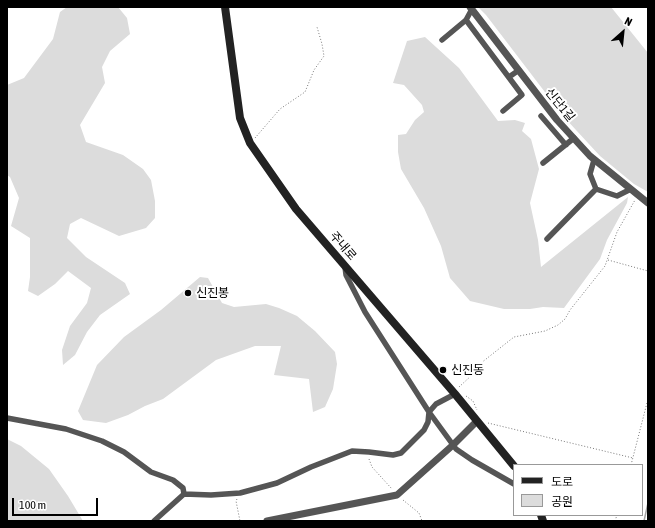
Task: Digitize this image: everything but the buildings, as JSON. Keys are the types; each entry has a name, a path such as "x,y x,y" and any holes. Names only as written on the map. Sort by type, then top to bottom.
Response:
{"main road":[{"name":"주내로","path":"225,7 240,118 250,143 296,209 454,393 513,465"}],"street":[{"path":"442,40 466,20 471,8"},
{"name":"신단1길","path":"471,8 557,120 594,160 648,203"},
{"path":"466,20 522,95 503,111"},
{"path":"509,77 519,70"},
{"path":"541,116 566,145"},
{"path":"543,163 574,138"},
{"path":"594,160 590,174 596,189 617,196 631,189"},
{"path":"547,239 596,189"},
{"path":"345,266 346,275 365,312 429,412 456,449 513,483"},
{"path":"154,521 184,494 211,495 240,493 277,483 311,467 352,451 393,455 400,453 424,430 428,422 429,412 436,404 454,393"},
{"path":"7,418 66,429 102,441 124,452 150,472 173,480 183,488 184,494"},
{"path":"267,521 397,495 477,422"}],"path":[{"path":"250,143 280,109 305,92 314,70 324,56 317,27"},
{"path":"454,393 472,375 481,363 514,337 545,331 558,325 565,319 570,310 596,278 608,260 617,232 638,194"},
{"path":"608,260 648,271"},
{"path":"467,396 473,402 478,411"},
{"path":"631,464 648,399"},
{"path":"487,422 633,458"},
{"path":"366,452 372,467 397,495 419,513 422,521"},
{"path":"240,493 236,501 240,521"}],"green space":[{"path":"67,7 118,7 127,18 130,34 110,51 102,67 105,83 80,125 86,142 123,155 143,169 151,180 155,201 155,218 146,228 119,236 81,218 70,224 67,238 86,257 125,283 130,294 100,315 87,332 75,355 63,365 62,350 70,326 87,303 91,288 68,271 55,284 38,296 28,291 30,277 30,238 11,226 19,198 10,177 7,175 7,85 24,78 53,39 60,12"},
{"path":"478,7 611,7 648,53 648,192 634,184 600,156 564,117 486,15"},
{"path":"425,37 459,68 498,121 515,120 525,123 522,131 531,139 539,169 530,203 538,240 541,267 628,197 627,203 607,240 600,259 564,308 543,307 530,309 504,309 470,301 450,278 441,246 424,208 401,169 398,152 398,135 406,134 415,120 424,112 422,105 404,85 393,83 407,41"},
{"path":"200,277 208,278 222,303 234,307 266,304 297,316 315,331 335,352 337,364 333,389 325,407 313,412 309,379 274,375 281,346 255,346 216,360 163,399 128,415 106,423 83,420 78,411 97,365 124,337 161,310"},
{"path":"7,439 21,446 49,469 83,521 7,521"}],"waterway":[{"path":"644,521 648,503"}],"place":[{"name":"신진봉","path":"188,293"},
{"name":"신진동","path":"443,370"}]}
